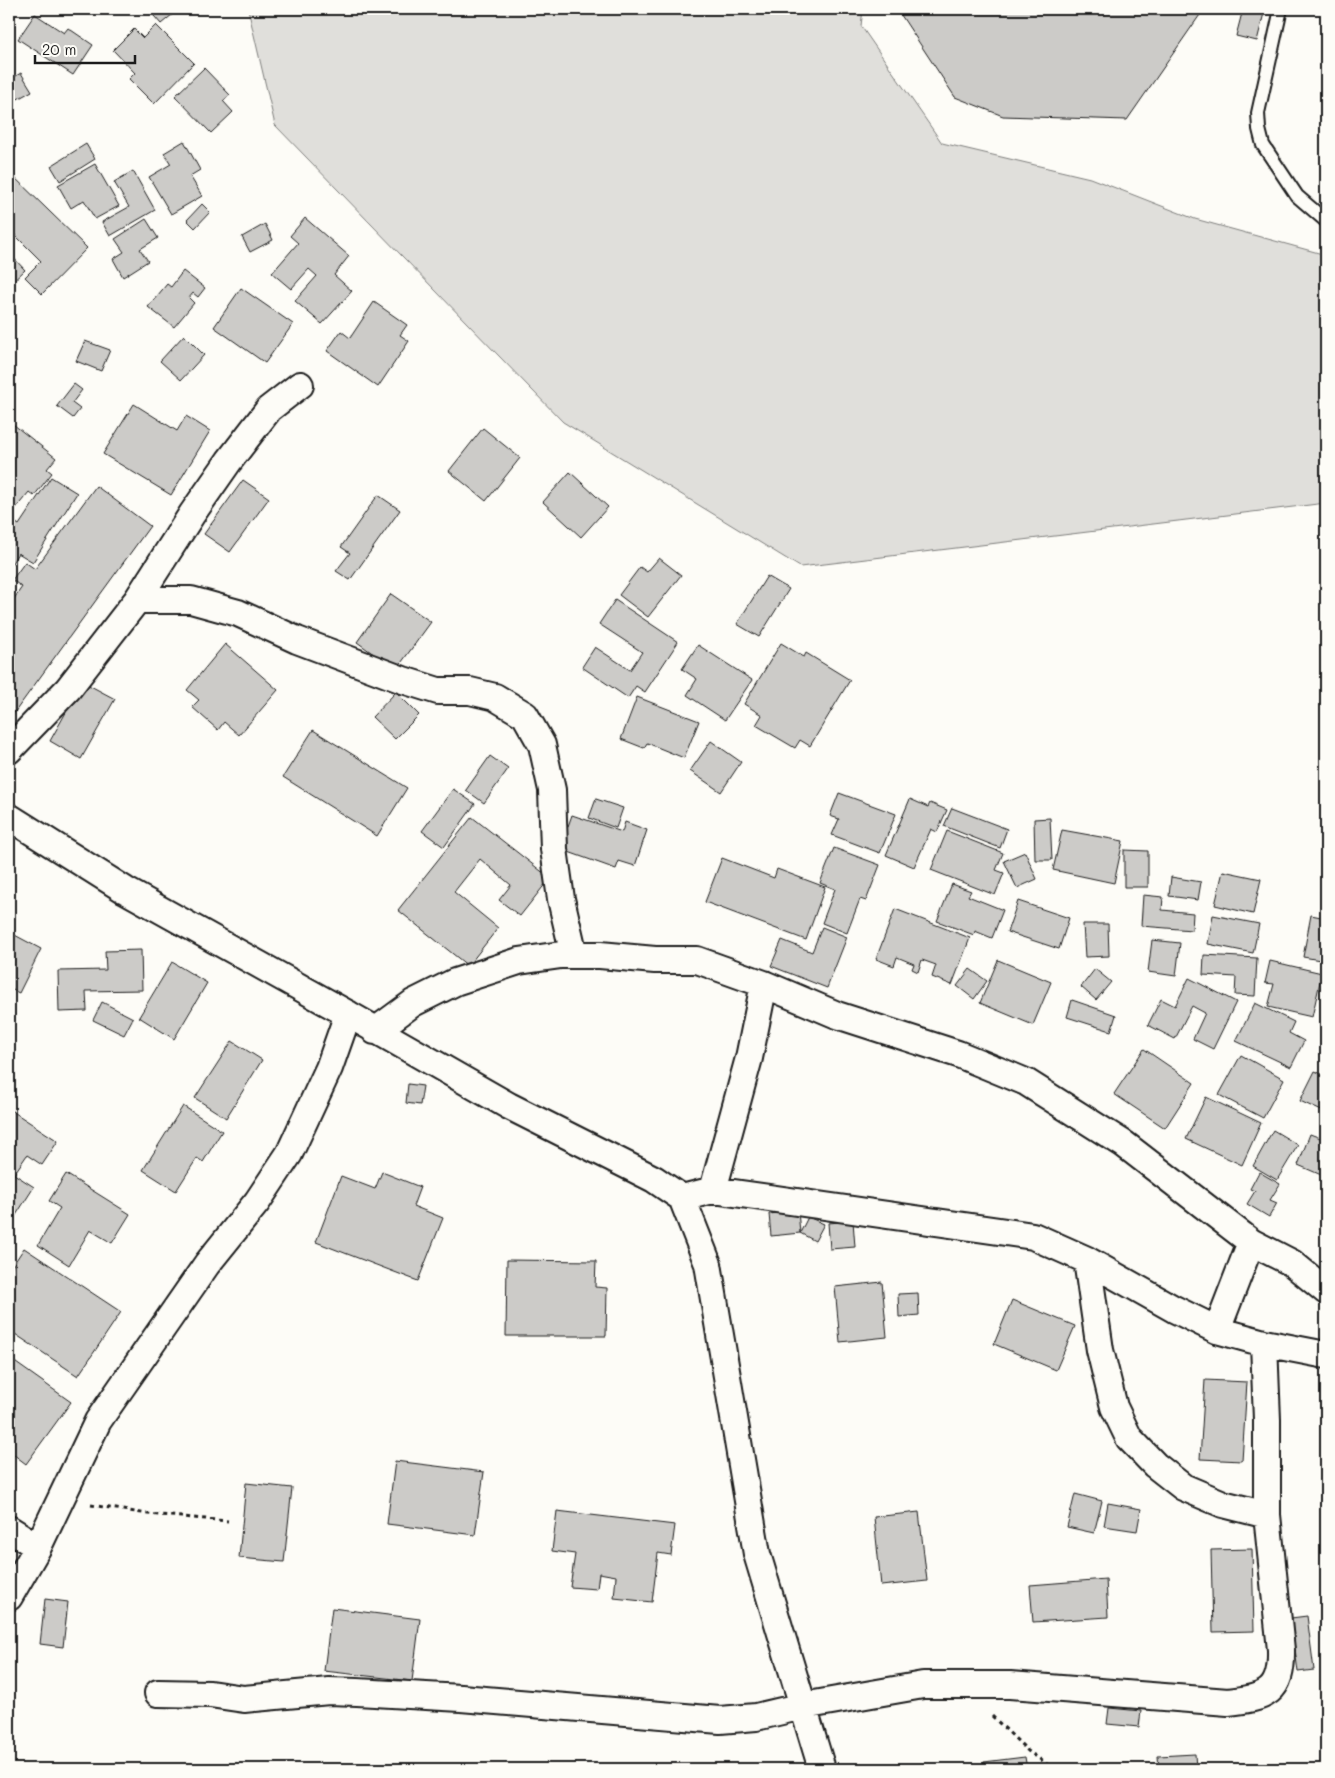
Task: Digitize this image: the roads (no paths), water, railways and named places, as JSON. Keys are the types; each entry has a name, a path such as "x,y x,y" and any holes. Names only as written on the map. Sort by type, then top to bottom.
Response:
{"street":[{"path":"9,750 68,689 136,600 192,514 229,461 269,409 300,385"},
{"path":"136,600 191,600 238,613 297,640 403,680 438,690 470,692 495,697 525,715 542,745 552,790 555,858 561,900 574,955"},
{"path":"9,817 124,890 509,1106 654,1179 682,1198 708,1264 757,1554 822,1769"},
{"path":"375,1031 413,1003 454,982 519,961 574,955 697,960 764,984 837,1015 958,1054 1026,1082 1124,1144 1251,1242 1292,1263 1326,1291"},
{"path":"713,1190 749,1058 764,984"},
{"path":"9,1598 38,1547 98,1421 206,1264 257,1202 289,1154 329,1068 348,1014"},
{"path":"682,1198 713,1190 1033,1236 1087,1260 1174,1309 1216,1330 1264,1343 1326,1355"},
{"path":"1216,1330 1251,1242"},
{"path":"1087,1260 1100,1350 1114,1407 1129,1438 1155,1465 1183,1487 1223,1504 1267,1515"},
{"path":"158,1693 210,1694 244,1699 329,1691 357,1692 461,1698 720,1720 756,1717 803,1706 923,1685 1010,1685 1228,1702 1254,1699 1269,1692 1281,1669 1267,1515 1267,1420 1264,1343"},
{"path":"9,1529 38,1547"}],"lane":[{"path":"1281,9 1258,112 1259,129 1263,145 1297,196 1326,221"}]}
